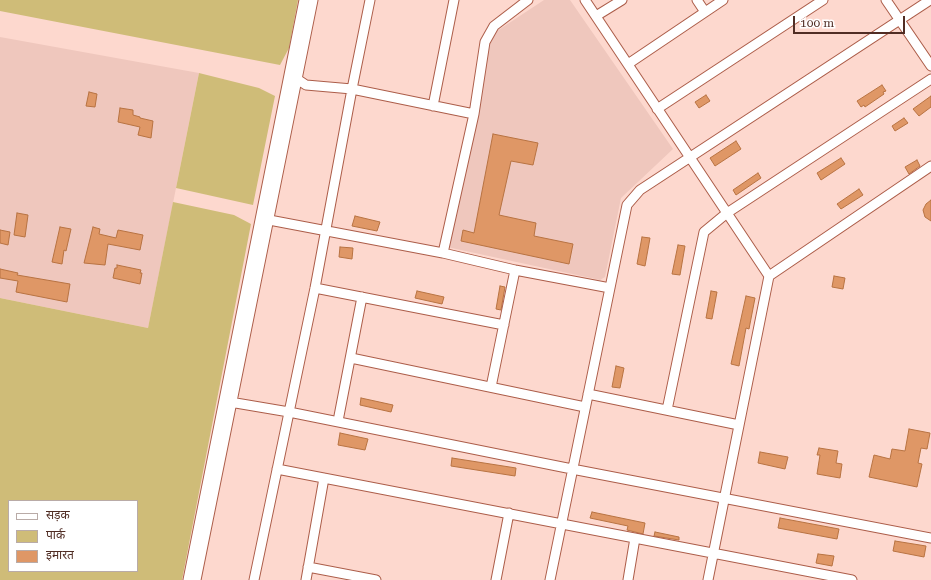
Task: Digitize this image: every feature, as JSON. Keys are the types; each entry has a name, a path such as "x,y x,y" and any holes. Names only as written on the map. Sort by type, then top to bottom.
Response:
{"street":[{"path":"188,580 228,402 291,90 304,0"},
{"path":"293,78 313,0"},
{"path":"254,580 315,288 370,0"},
{"path":"433,106 454,0"},
{"path":"443,254 474,114 485,42 494,26 528,0"},
{"path":"585,0 769,276"},
{"path":"596,16 622,0"},
{"path":"697,0 705,12"},
{"path":"628,64 723,0"},
{"path":"657,109 823,0"},
{"path":"886,0 931,66"},
{"path":"550,580 627,205 640,190 930,0"},
{"path":"293,78 306,85 352,89 474,114"},
{"path":"667,410 704,232 727,213 931,79"},
{"path":"291,90 306,85"},
{"path":"708,580 769,276 931,166"},
{"path":"265,219 610,288"},
{"path":"490,387 504,325 514,270"},
{"path":"315,288 504,325"},
{"path":"338,422 362,296"},
{"path":"351,358 585,408"},
{"path":"588,394 739,425"},
{"path":"228,402 289,412 572,469 931,538"},
{"path":"196,580 228,402"},
{"path":"277,469 714,553 806,576 852,580"},
{"path":"306,580 324,478"},
{"path":"496,580 509,513"},
{"path":"628,580 635,538"},
{"path":"308,567 376,580"}],"shaded area":[{"path":"544,0 570,0 673,149 621,198 605,277 600,280 447,247 490,44 497,31"},
{"path":"0,37 199,73 148,328 0,298"}],"green space":[{"path":"0,0 298,0 289,48 280,65 0,11"},
{"path":"199,73 259,88 275,96 253,205 176,188"},
{"path":"173,202 234,215 251,224 182,580 0,580 0,298 148,328"}],"building":[{"path":"882,85 886,91 883,92 884,94 865,107 864,105 861,107 857,101"},
{"path":"89,92 97,94 95,107 86,106"},
{"path":"706,95 710,101 699,108 695,102"},
{"path":"931,96 931,107 919,116 913,109"},
{"path":"120,108 133,110 133,115 153,121 151,138 138,135 140,127 118,122"},
{"path":"904,118 908,123 895,131 892,126"},
{"path":"493,134 538,143 533,165 511,161 499,215 536,223 534,236 573,244 569,264 461,241 463,230 474,233"},
{"path":"736,141 741,149 715,166 710,158"},
{"path":"841,158 845,164 821,180 817,173"},
{"path":"917,160 920,166 909,174 905,167"},
{"path":"758,173 761,178 736,195 733,190"},
{"path":"859,189 863,195 841,209 837,204"},
{"path":"931,200 931,221 925,217 923,210 926,204"},
{"path":"17,213 28,215 25,237 14,235"},
{"path":"355,216 380,222 377,231 352,226"},
{"path":"60,227 71,229 66,251 64,250 62,264 52,262"},
{"path":"93,227 100,229 99,234 116,238 118,230 143,235 140,250 108,244 105,265 84,263"},
{"path":"0,230 10,232 8,245 0,243"},
{"path":"642,237 650,238 645,266 637,264"},
{"path":"678,245 685,246 680,275 672,274"},
{"path":"340,247 353,248 352,259 339,257"},
{"path":"117,265 141,270 140,273 142,273 140,284 113,278"},
{"path":"0,269 18,273 17,275 70,284 67,302 16,292 18,281 0,278"},
{"path":"834,276 845,278 843,289 832,287"},
{"path":"500,286 505,287 501,310 496,309"},
{"path":"417,291 444,297 442,304 415,298"},
{"path":"711,291 717,292 712,319 706,318"},
{"path":"746,296 755,298 749,329 746,328 739,366 731,364"},
{"path":"616,366 624,368 620,388 612,387"},
{"path":"361,398 393,405 391,412 360,405"},
{"path":"909,429 930,433 927,449 921,448 918,463 922,464 917,487 869,477 874,455 890,459 892,449 905,451"},
{"path":"340,433 368,439 365,450 338,445"},
{"path":"819,448 838,451 836,463 842,464 840,478 817,474 820,455 817,455"},
{"path":"760,452 788,457 785,469 758,463"},
{"path":"452,458 516,468 515,476 451,466"},
{"path":"592,512 645,523 643,534 627,530 628,526 590,518"},
{"path":"780,518 839,529 837,539 778,528"},
{"path":"655,532 679,537 679,540 654,536"},
{"path":"895,541 926,546 924,557 893,551"},
{"path":"818,554 834,556 832,566 816,563"}]}
